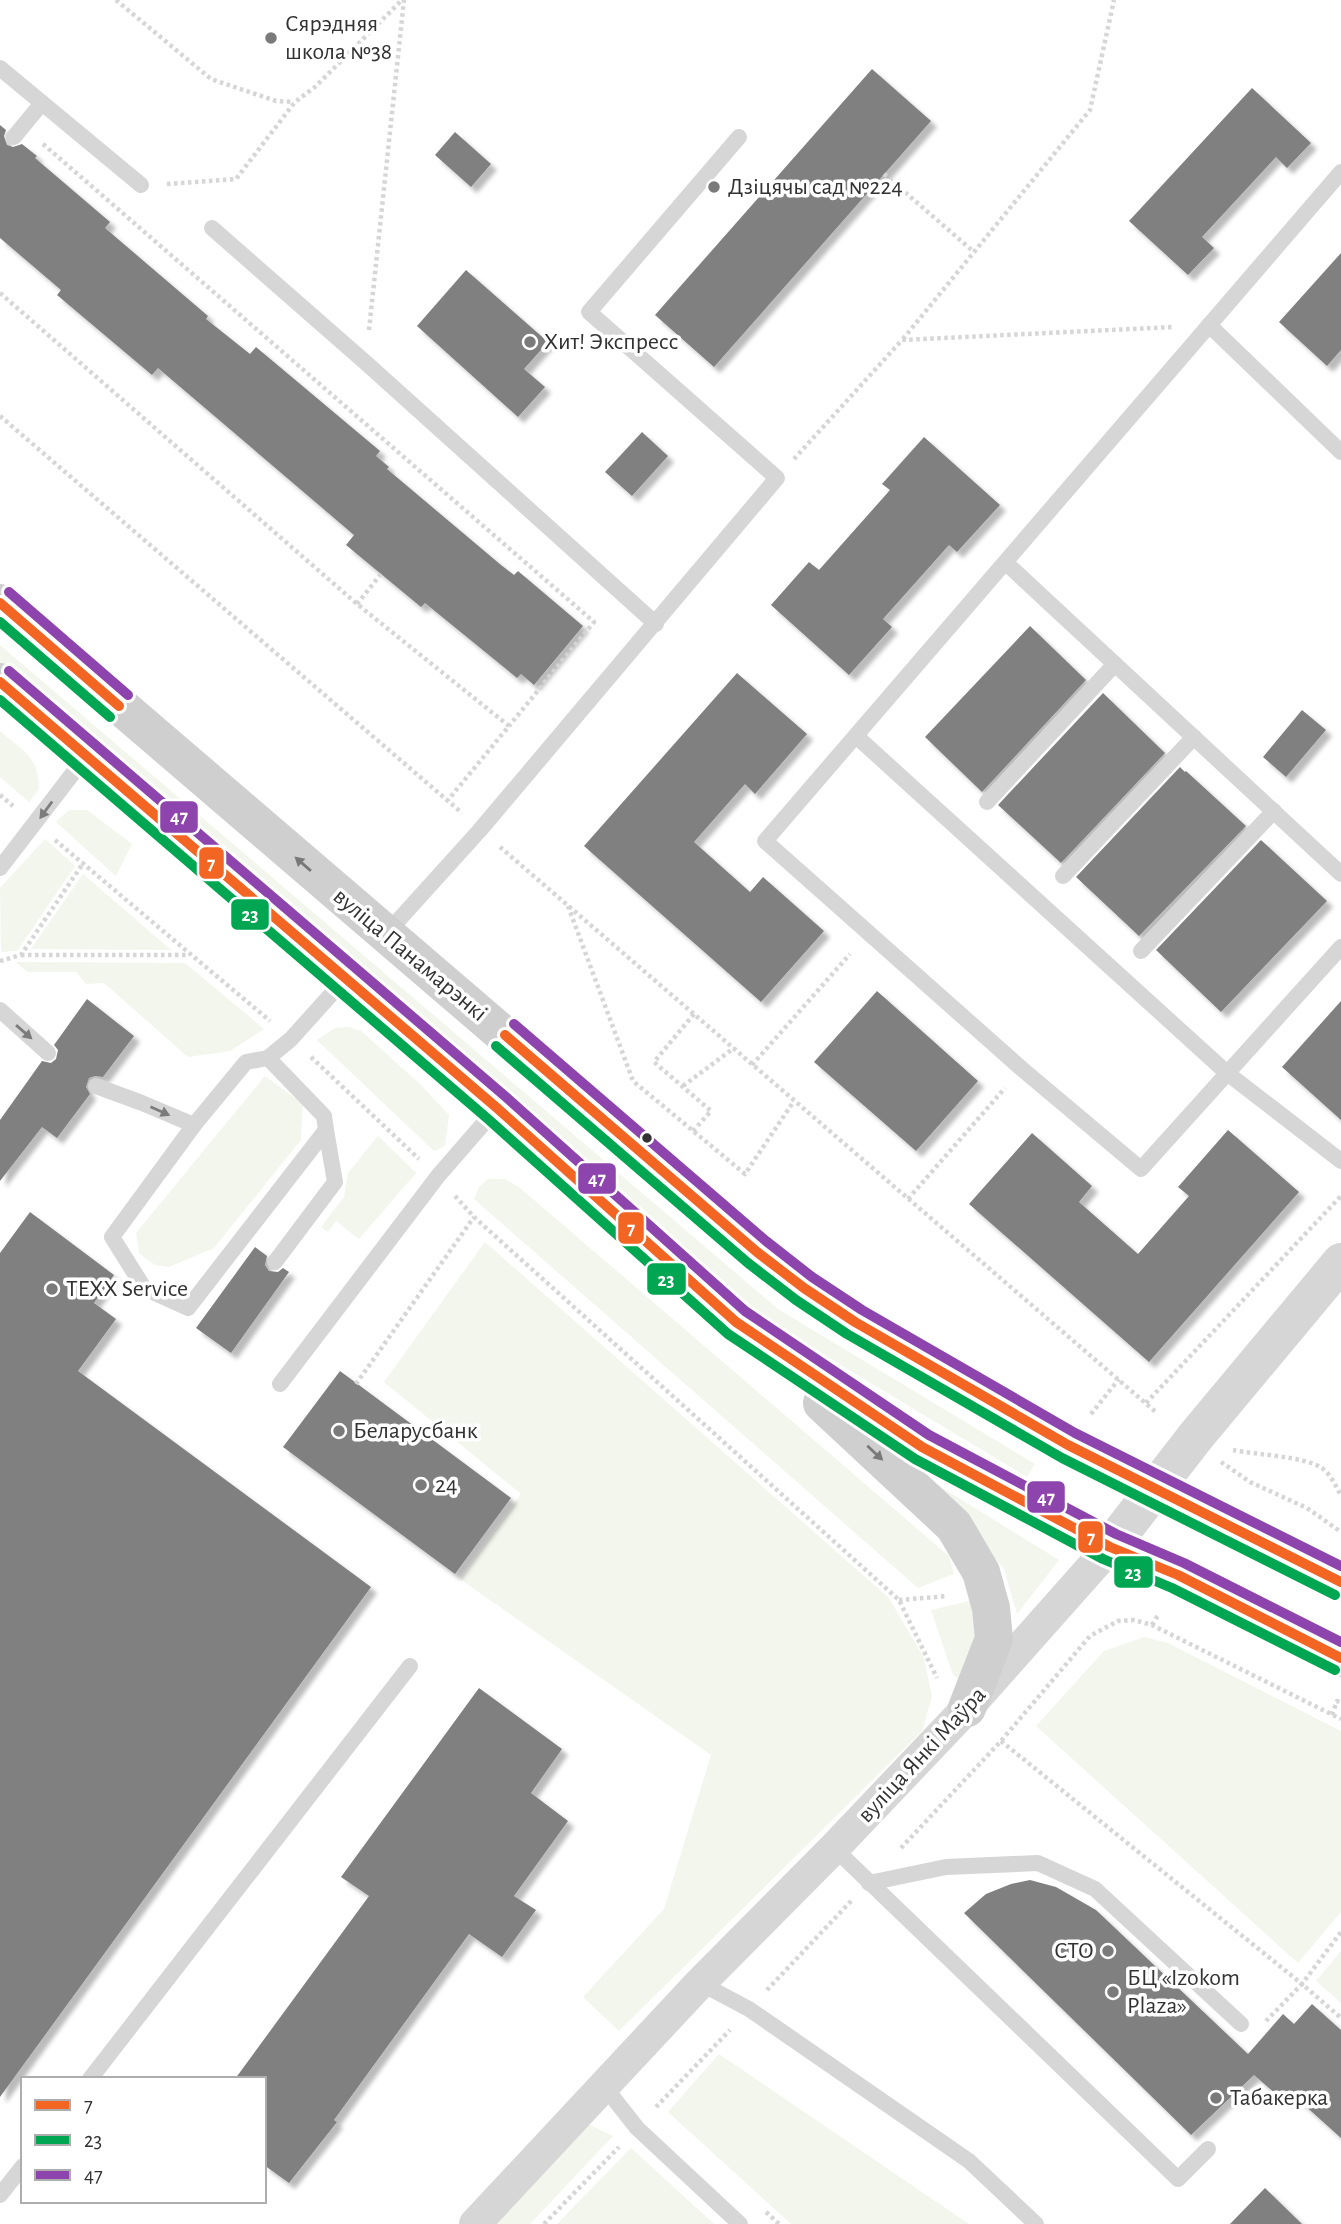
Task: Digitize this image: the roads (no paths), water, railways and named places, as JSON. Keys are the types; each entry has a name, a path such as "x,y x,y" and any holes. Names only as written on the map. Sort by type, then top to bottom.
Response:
{"main road":[{"name":"вуліца Панамарэнкі","path":"0,603 385,935 638,1147 757,1252 804,1288 855,1322 1068,1445 1341,1581"},
{"path":"0,682 497,1108 736,1322 954,1526 981,1572 991,1608 994,1639 953,1696"},
{"path":"736,1322 922,1447 1110,1547 1178,1575 1341,1658"}],"street":[{"name":"вуліца Янкі Маўра","path":"475,2224 700,1983 834,1848 953,1696 1110,1547 1196,1436 1341,1262"}],"lane":[{"path":"0,68 141,185"},
{"path":"18,132 42,103"},
{"path":"385,935 480,830 777,478 589,312 739,137"},
{"path":"1341,172 765,841 1022,1069 1141,1169 1341,947"},
{"path":"212,228 656,624"},
{"path":"1209,325 1341,452"},
{"path":"1006,563 1341,874"},
{"path":"987,802 1115,664"},
{"path":"856,736 1227,1073 1341,1161"},
{"path":"1063,876 1194,737"},
{"path":"0,868 87,755"},
{"path":"1140,951 1274,811"},
{"path":"326,1130 188,1308 144,1288 112,1237 194,1125 246,1062 268,1058 291,1039 345,979"},
{"path":"0,1010 48,1053"},
{"path":"268,1058 324,1116 335,1182 275,1262"},
{"path":"96,1086 142,1102 194,1125"},
{"path":"280,1384 438,1176 497,1108"},
{"path":"92,2077 410,1666"},
{"path":"834,1848 1178,2179 1209,2149"},
{"path":"869,1882 946,1867 1038,1863 1095,1889 1241,2024"},
{"path":"700,1983 749,2010 969,2161 1036,2224"},
{"path":"604,2086 637,2128 740,2224"},
{"path":"0,2195 21,2168"}],"place":[{"name":"Сярэдняя школа №38","path":"271,38"},
{"name":"Дзіцячы сад №224","path":"714,187"},
{"name":"Хит! Экспресс","path":"530,342"},
{"name":"TEXX Service","path":"52,1289"},
{"name":"Беларусбанк","path":"339,1431"},
{"name":"24","path":"421,1485"},
{"name":"СТО","path":"1108,1951"},
{"name":"БЦ «Izokom Plaza»","path":"1113,1992"},
{"name":"Табакерка","path":"1216,2098"}]}
